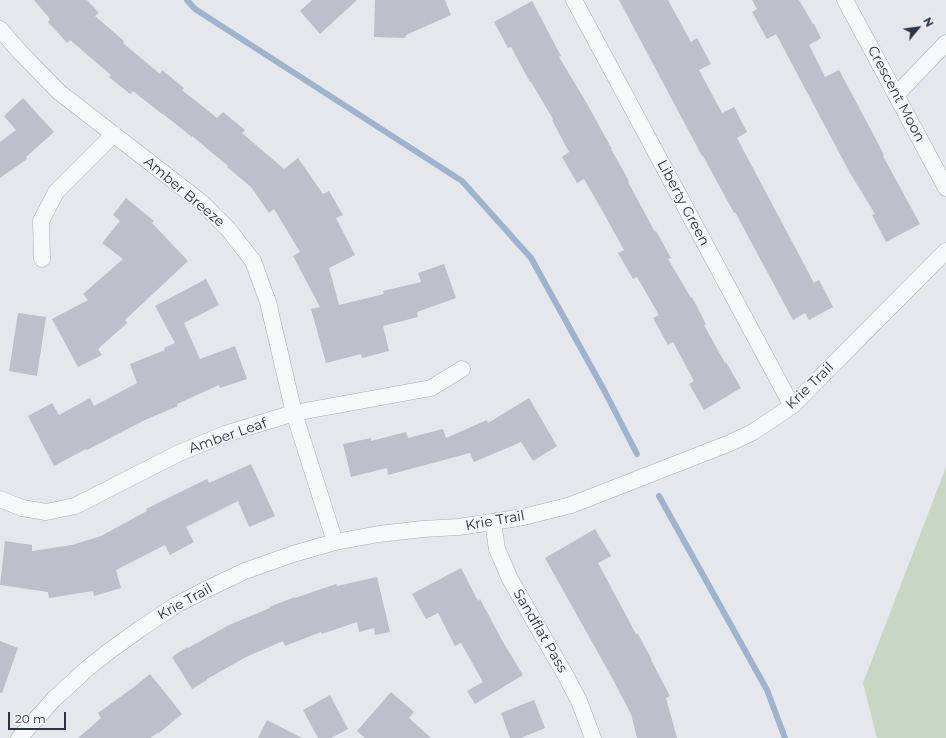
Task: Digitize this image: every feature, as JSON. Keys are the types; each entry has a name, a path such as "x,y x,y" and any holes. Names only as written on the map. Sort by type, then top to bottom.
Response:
{"street":[{"name":"Liberty Green","path":"574,0 792,406"},
{"name":"Crescent Moon","path":"845,0 946,188"},
{"name":"Amber Breeze","path":"0,29 59,92 201,202 229,230 253,261 268,302 294,414 335,542"},
{"path":"896,95 946,43"},
{"path":"42,258 41,221 56,192 114,134"},
{"name":"Krie Trail","path":"19,738 54,699 108,652 176,605 245,571 293,554 335,542 379,534 458,527 493,522 523,517 571,505 730,443 753,432 792,406 946,251"},
{"name":"Amber Leaf","path":"0,499 22,508 46,512 75,506 179,453 225,434 294,414 431,388 462,369"},
{"name":"Sandflat Pass","path":"493,522 498,550 510,579 567,678 579,701 593,738"}],"green space":[{"path":"946,467 946,738 877,738 863,683"}],"building":[{"path":"34,0 87,0 99,13 95,16 124,41 123,43 160,74 162,70 184,88 182,90 217,118 223,112 245,130 242,133 284,169 298,158 323,194 329,191 343,215 336,218 355,255 329,268 339,305 384,294 383,291 421,282 418,273 444,264 456,298 417,312 418,317 383,326 389,351 362,358 361,354 326,363 311,309 320,307 293,256 300,252 274,209 269,213 251,187 227,167 228,166 192,136 133,91 130,94 109,77 111,75 70,40 67,43 48,22 50,19"},
{"path":"312,0 357,0 320,34 300,11"},
{"path":"375,0 445,0 451,15 406,35 405,38 374,37"},
{"path":"619,0 668,0 691,42 697,38 711,64 699,70 722,113 734,107 747,132 737,138 814,283 819,280 833,307 809,320 805,313 793,320 735,212 734,213 702,156"},
{"path":"752,0 799,0 821,38 809,45 825,77 839,70 920,224 886,242 872,215 875,214 850,173 776,34 767,39 752,12 757,9"},
{"path":"532,1 561,56 559,57 586,102 655,232 656,231 671,258 668,259 691,298 692,297 706,324 704,325 741,388 704,410 689,384 694,381 673,342 668,345 653,318 659,315 637,277 633,279 618,253 624,250 584,179 577,183 562,157 569,152 552,120 553,119 530,82 511,47 508,48 494,22"},
{"path":"23,98 54,132 26,157 27,159 0,178 0,142 16,130 4,116"},
{"path":"126,198 154,221 152,223 188,261 125,320 127,323 98,349 102,355 78,367 52,319 88,300 83,294 123,259 102,243 120,221 113,215"},
{"path":"206,279 219,305 184,323 200,359 235,346 247,379 220,388 219,385 177,404 178,406 145,420 54,466 28,416 52,403 59,415 90,398 94,406 137,383 130,364 165,350 164,348 175,343 155,306"},
{"path":"18,313 46,317 37,376 9,371"},
{"path":"529,398 557,446 533,461 521,442 474,462 470,453 388,475 387,468 351,477 343,444 371,438 371,441 406,432 408,438 443,429 446,438 487,420 488,423"},
{"path":"251,464 275,516 249,527 238,501 186,527 194,542 170,555 165,545 116,570 121,588 94,596 93,591 49,598 48,592 0,585 5,541 32,545 32,551 72,545 101,536 147,511 146,509 207,479 209,483"},
{"path":"595,529 611,556 598,563 636,634 638,634 670,696 666,698 677,738 637,738 631,714 545,558"},
{"path":"461,568 478,601 480,599 523,675 475,704 467,691 483,682 461,643 455,646 438,613 426,619 412,594"},
{"path":"377,577 390,632 375,635 374,628 359,632 357,622 322,634 321,632 285,646 283,641 246,657 192,689 172,657 187,647 188,648 229,625 270,608 269,607 336,584 337,586"},
{"path":"0,641 18,648 2,693 0,693"},
{"path":"150,674 182,714 159,733 150,738 78,738 101,718 98,713"},
{"path":"391,692 414,712 409,718 431,738 365,738 357,731"},
{"path":"330,695 348,729 331,738 318,738 303,710"},
{"path":"534,700 545,728 521,738 510,738 501,713"},
{"path":"267,720 302,738 258,738"}],"waterway":[{"path":"187,0 195,9 462,181 531,258 604,390 637,454"},
{"path":"659,496 767,690 785,738"}]}
